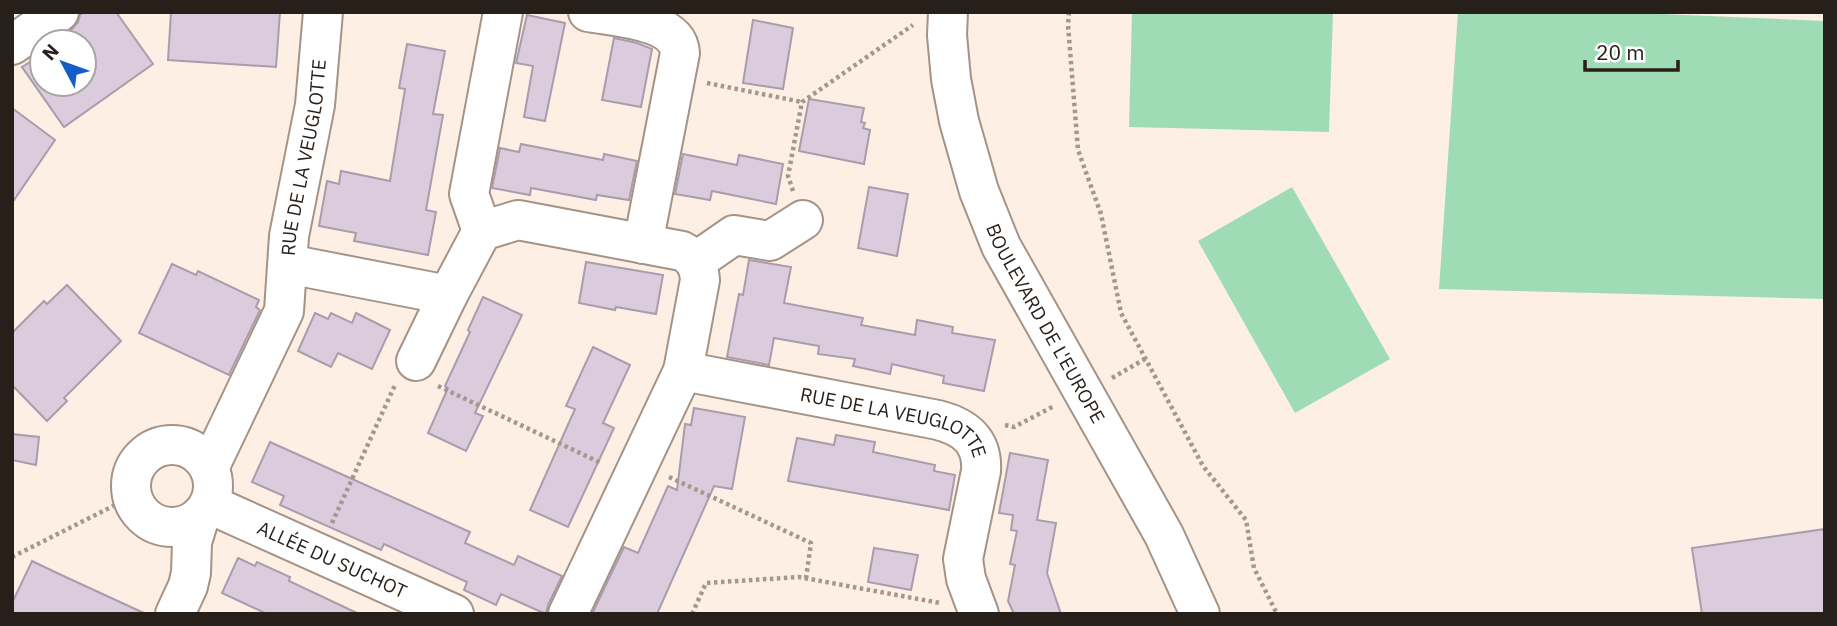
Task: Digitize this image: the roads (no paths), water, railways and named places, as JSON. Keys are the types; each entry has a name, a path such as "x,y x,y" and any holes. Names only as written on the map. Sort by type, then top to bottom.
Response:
{"street":[{"path":"12,44 58,12"},
{"name":"RUE DE LA VEUGLOTTE","path":"323,12 315,106 289,236 288,264 448,295"},
{"path":"482,231 469,194 503,12"},
{"path":"588,12 649,23 670,33 680,45 643,244"},
{"name":"BOULEVARD DE L'EUROPE","path":"933,17 947,35 951,79 959,121 979,191 1002,246 1164,535 1199,614"},
{"path":"416,361 482,231 518,220 682,251 690,255 695,262 699,280 683,371 568,614"},
{"path":"695,262 734,235 770,241 803,220"},
{"path":"175,614 188,586 192,542 206,496 284,311 288,264"},
{"name":"RUE DE LA VEUGLOTTE","path":"683,371 937,420 964,432 976,445 981,462 963,559 966,579 977,607"},
{"path":"166,444 191,449 202,457 206,496 189,524 175,528 161,527 148,520 131,497 133,469 142,457 166,444"},
{"name":"ALLÉE DU SUCHOT","path":"206,496 318,553 454,614"}]}
